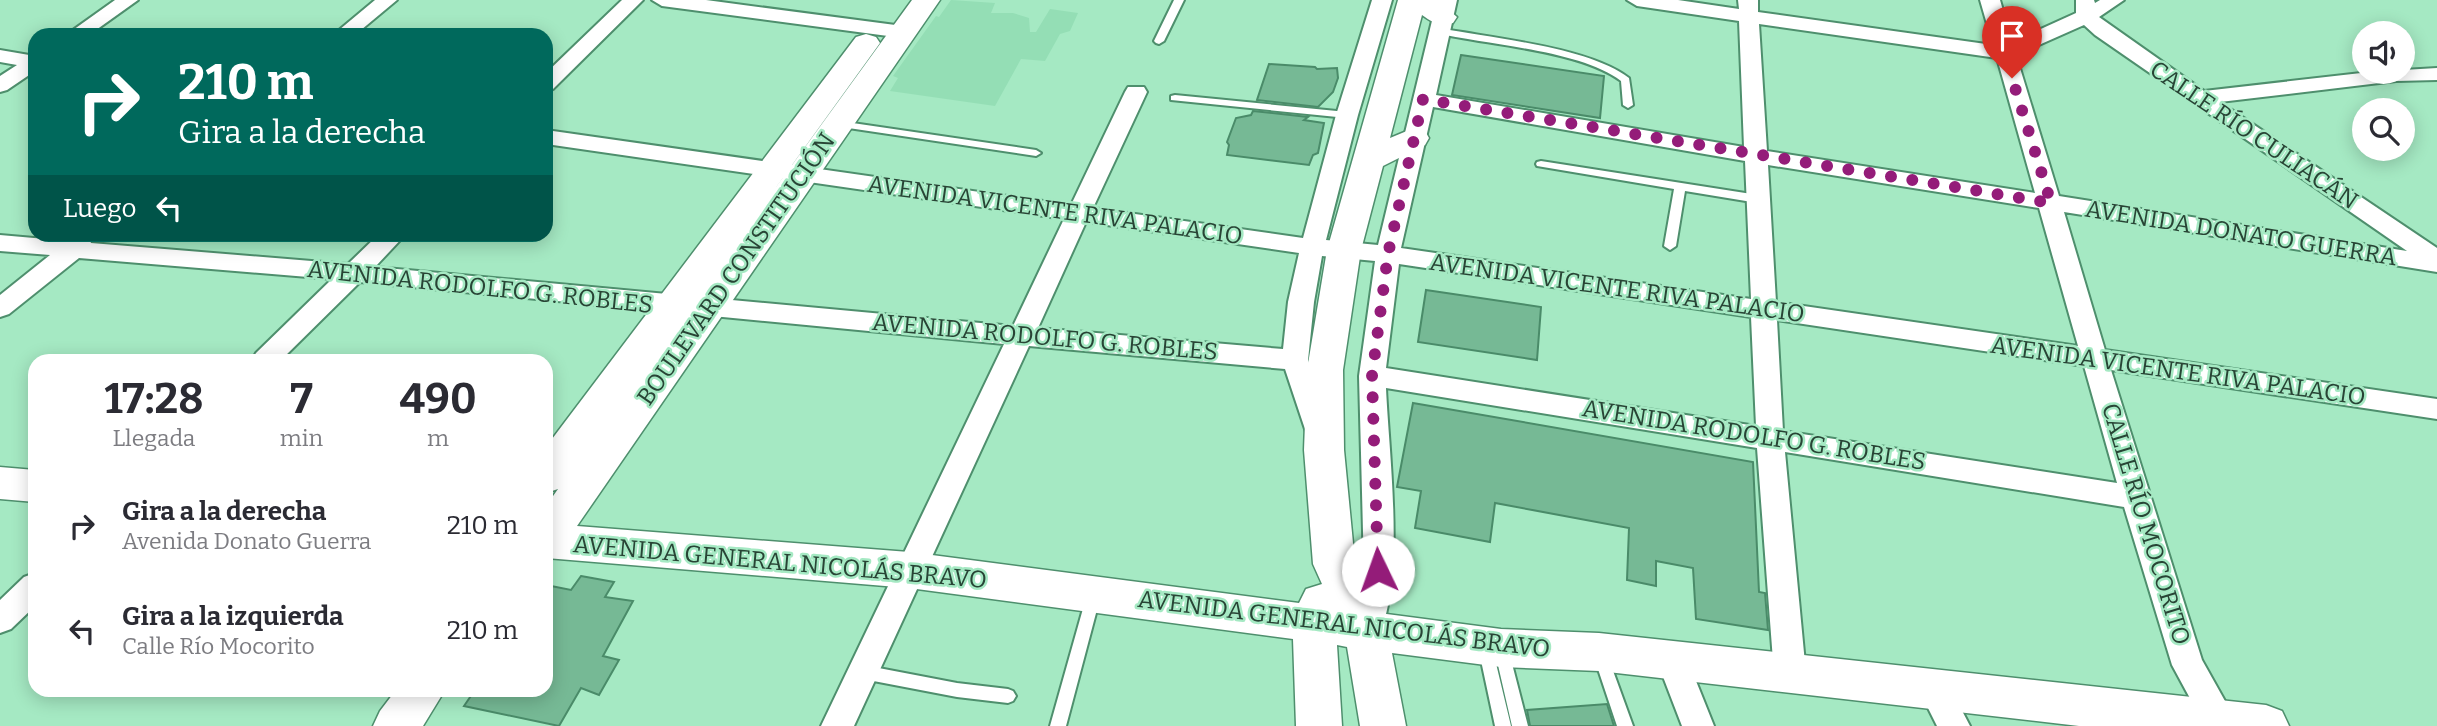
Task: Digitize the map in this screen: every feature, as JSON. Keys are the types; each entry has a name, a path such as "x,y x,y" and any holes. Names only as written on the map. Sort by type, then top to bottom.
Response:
{"main road":[{"name":"BOULEVARD CONSTITUCIÓN","path":"553,530 709,307 788,172 892,21 926,0"},
{"path":"1383,726 1366,631 1334,564 1324,450 1328,248 1367,161 1400,6 1443,16"},
{"name":"BOULEVARD CONSTITUCIÓN","path":"553,468 673,305 788,172 839,124 892,21"},
{"path":"1367,161 1414,138"},
{"path":"0,483 28,485"},
{"name":"AVENIDA GENERAL NICOLÁS BRAVO","path":"553,541 909,570 1493,647 1599,652 1790,674 1944,708 2266,726"},
{"path":"1319,726 1314,624 1334,564"},
{"path":"396,726 417,697"}],"street":[{"path":"86,28 128,0"},
{"path":"352,28 387,0"},
{"path":"553,78 633,0"},
{"path":"662,0 892,21"},
{"path":"1637,0 1749,8 2004,53 2086,8 2114,0"},
{"name":"CALLE RÍO MOCORITO","path":"1990,0 2135,497 2188,665 2221,723"},
{"path":"1324,450 1295,360 1301,302 1328,248 1347,115 1400,6"},
{"path":"1749,8 1770,437 1790,674"},
{"name":"CALLE RÍO CULIACÁN","path":"2086,8 2102,31 2437,262"},
{"path":"1366,631 1378,570 1372,376 1388,254 1443,16"},
{"path":"0,56 28,61"},
{"path":"0,86 28,67"},
{"path":"2200,98 2396,75 2437,74"},
{"path":"837,726 1077,212 1136,92"},
{"name":"AVENIDA DONATO GUERRA","path":"1423,99 1756,156 2437,262"},
{"name":"AVENIDA VICENTE RIVA PALACIO","path":"553,138 1328,248 1388,254 2437,409"},
{"path":"0,308 83,242"},
{"name":"AVENIDA RODOLFO G. ROBLES","path":"0,243 83,242 673,305 1295,360"},
{"path":"271,354 386,242"},
{"name":"AVENIDA RODOLFO G. ROBLES","path":"1372,376 2135,497"},
{"path":"0,620 28,593"},
{"path":"1673,661 1698,726"}],"lane":[{"path":"1159,41 1179,0"},
{"path":"1443,16 1549,53 1615,70 1626,80 1628,105"},
{"path":"1175,98 1347,115"},
{"path":"839,124 1036,153"},
{"path":"1541,164 1758,199"},
{"path":"1670,246 1680,187"},
{"path":"1058,726 1095,593"},
{"path":"1493,647 1503,726"},
{"path":"1493,647 1520,726"},
{"path":"1599,652 1625,726"},
{"path":"863,672 957,690 1008,696"}],"shaded area":[{"path":"951,0 995,3 991,13 1013,13 1029,18 1030,32 1036,32 1050,9 1078,13 1070,31 1060,34 1045,61 1021,59 995,106 890,91 898,78 893,76 936,16 939,17"}],"building":[{"path":"1461,55 1604,76 1600,118 1452,95"},
{"path":"1269,64 1317,69 1337,68 1338,78 1333,92 1318,107 1257,100"},
{"path":"1253,111 1308,117 1304,120 1324,123 1318,153 1313,155 1309,165 1227,155 1227,142 1236,118 1251,115"},
{"path":"1426,290 1541,307 1537,360 1418,342"},
{"path":"1413,403 1753,462 1759,592 1765,593 1768,630 1696,619 1693,568 1656,561 1656,586 1627,580 1629,528 1495,503 1490,542 1415,528 1421,491 1397,487"},
{"path":"581,576 614,582 605,597 633,601 603,656 619,660 599,695 581,688 559,726 464,706 470,697 553,697 553,586 571,590"},
{"path":"1607,704 1614,726 1530,726 1527,710"}],"route":[{"path":"1378,570 1372,376 1388,254 1423,99 2051,203 2012,78"}]}
